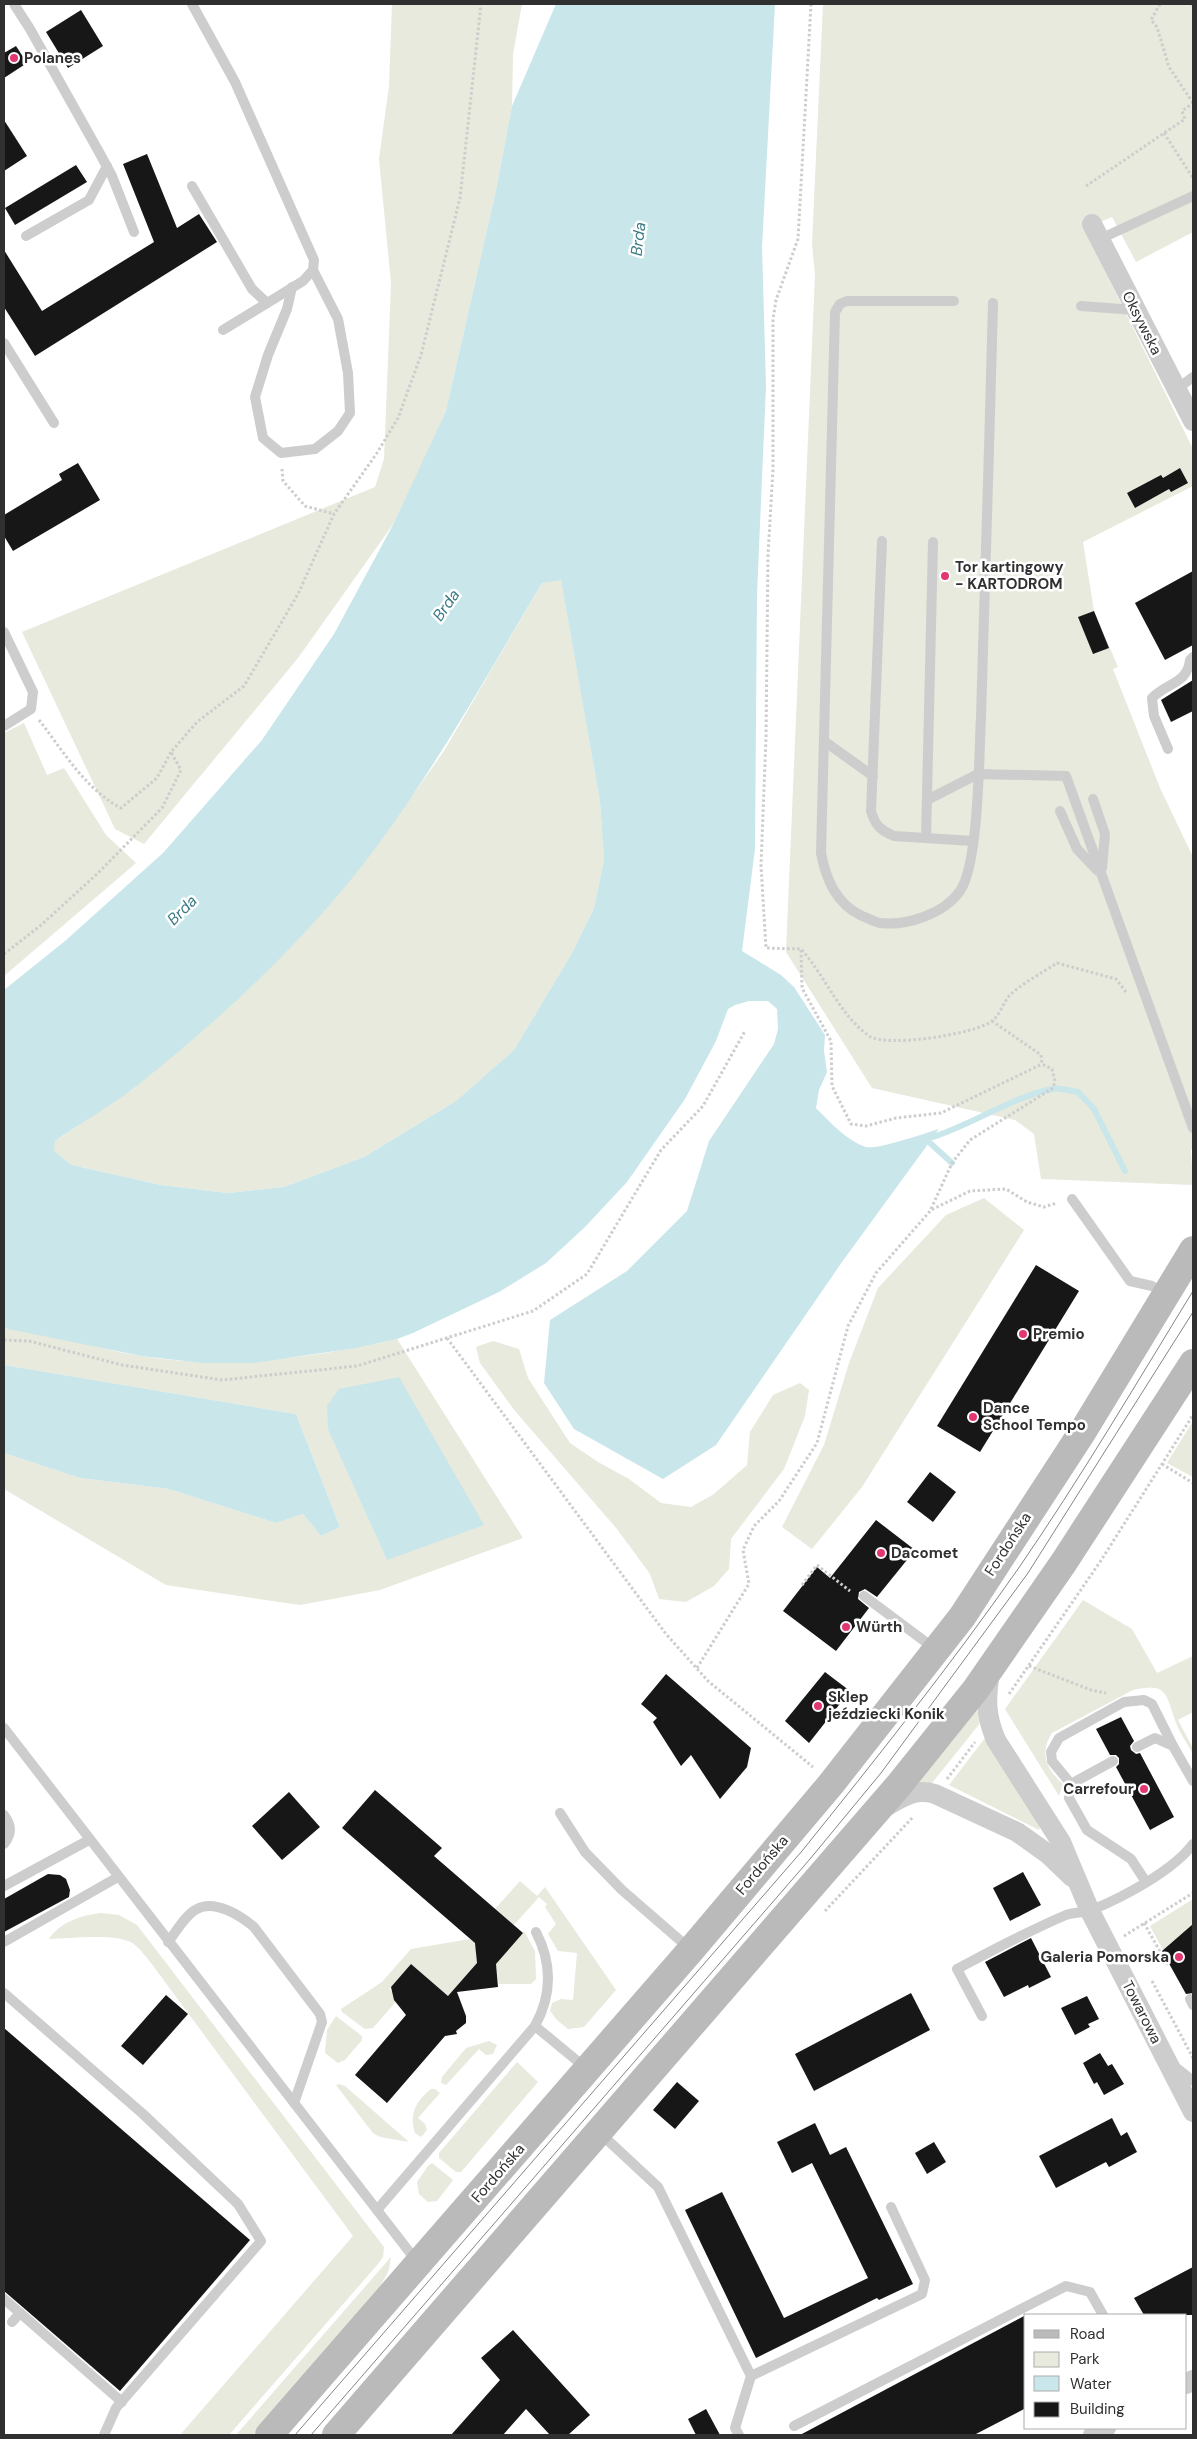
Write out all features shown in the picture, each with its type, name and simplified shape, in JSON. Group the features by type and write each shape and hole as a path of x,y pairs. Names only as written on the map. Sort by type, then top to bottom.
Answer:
{"main road":[{"name":"Fordońska","path":"269,2435 691,1950 830,1784 962,1617 1083,1431 1193,1250"},
{"path":"336,2435 876,1812 990,1669 1064,1562 1193,1363"}],"street":[{"name":"Oksywska","path":"1096,231 1193,421"},
{"name":"Towarowa","path":"990,1669 986,1703 988,1722 992,1731 1061,1842 1107,1945 1193,2112"},
{"name":"Towarowa","path":"876,1812 909,1794 923,1790 935,1794 1017,1832 1060,1865 1079,1884"}],"lane":[{"path":"14,4 107,166 134,232"},
{"path":"192,4 234,82 314,260 313,270 338,319 348,373 350,413 338,431 315,449 280,453 263,438 255,397 268,355 287,309 292,287"},
{"path":"26,236 89,200 107,166"},
{"path":"192,186 252,289 267,303"},
{"path":"1096,231 1193,196"},
{"path":"223,330 292,287 313,270"},
{"path":"954,301 847,301 840,304 835,312 821,853 825,874 833,891 842,903 857,914 878,923 903,923 924,917 944,907 960,892 969,874 978,774 993,303"},
{"path":"1081,306 1135,310"},
{"path":"4,343 54,423"},
{"path":"1177,389 1193,377"},
{"path":"882,541 871,810 874,823 882,831 894,836 973,841"},
{"path":"926,838 933,542"},
{"path":"4,632 33,692 31,709 4,726"},
{"path":"1168,749 1154,716 1152,698 1183,678 1189,670 1190,660 1193,657"},
{"path":"824,741 873,776"},
{"path":"927,800 978,774 1066,776 1193,1128"},
{"path":"1093,799 1105,834 1102,877"},
{"path":"1060,811 1077,849 1102,877"},
{"path":"1072,1199 1130,1281 1152,1286 1167,1294"},
{"path":"859,1595 936,1649"},
{"path":"1146,1882 1131,1858 1087,1830 1068,1798 1070,1784 1052,1761 1051,1752 1059,1738 1124,1702 1144,1700 1152,1704 1193,1781"},
{"path":"4,1728 418,2264"},
{"path":"1137,1747 1155,1738 1173,1746"},
{"path":"1070,1784 1113,1761"},
{"path":"560,1813 585,1852 622,1890 691,1950"},
{"path":"4,1815 10,1827 10,1833 4,1844"},
{"path":"4,1886 89,1840"},
{"path":"982,2016 956,1969 1026,1932 1069,1914 1090,1910 1146,1882 1180,1860 1193,1844"},
{"path":"4,1942 118,1877"},
{"path":"168,1942 196,1909 208,1905 234,1913 254,1928 320,2014 322,2022 294,2103"},
{"path":"377,2210 535,2026 546,1998 548,1978 546,1957 536,1932"},
{"path":"4,1993 143,2114 238,2204 261,2241 116,2408 104,2435"},
{"path":"535,2026 588,2070"},
{"path":"1166,2059 1193,2081"},
{"path":"599,2132 658,2187 751,2376 735,2428 739,2435"},
{"path":"751,2376 922,2294 925,2280 891,2207"},
{"path":"794,2426 1066,2286 1090,2292 1102,2314"},
{"path":"4,2299 122,2402"},
{"path":"12,2322 20,2313"}],"path":[{"path":"31,709 87,784 104,799 121,808 157,778 171,752 197,722 244,686 298,594 334,514 377,453 398,418 421,355 460,198 481,4"},
{"path":"811,4 798,239 776,300 773,319 773,469 768,555 766,738 761,864 766,948 801,949 814,963 841,1008 871,1038 897,1041 946,1037 992,1021 1010,995 1057,963 1116,979 1127,993"},
{"path":"1086,186 1185,120 1182,111 1193,103 1169,67 1157,26 1151,20 1160,4"},
{"path":"1164,133 1193,178"},
{"path":"280,453 283,481 305,506 334,514"},
{"path":"4,954 40,926 97,874 162,808 181,770 171,752"},
{"path":"801,949 802,988 831,1041 832,1086 851,1124 866,1126 896,1118 941,1114 1042,1064"},
{"path":"992,1021 1041,1055 1042,1064"},
{"path":"4,1340 30,1341 122,1365 222,1380 357,1366 533,1311 587,1274 661,1150 702,1106 745,1030"},
{"path":"697,1668 749,1584 743,1550 754,1526 779,1502 817,1443 848,1326 876,1273 931,1210 952,1163 970,1140 1053,1088 1055,1081 1052,1069 1042,1064"},
{"path":"931,1210 970,1191 1006,1189 1027,1202 1044,1207 1072,1199"},
{"path":"447,1338 666,1634 708,1681 830,1784"},
{"path":"1162,1464 1193,1483"},
{"path":"802,1584 817,1566 859,1595"},
{"path":"1029,1666 1091,1690 1144,1700"},
{"path":"1107,1945 1193,1892"},
{"path":"1144,1923 1167,1964 1169,1963"},
{"path":"1126,1934 1131,1942"},
{"path":"1149,1975 1193,2058"}],"green space":[{"path":"392,4 522,4 513,54 512,106 496,190 446,411 394,523 298,658 144,844 115,829 22,632 375,487 384,459 391,283 379,159 389,86"},
{"name":"Tor kartingowy - KARTODROM","path":"823,4 1193,4 1193,232 1136,262 1112,217 1084,229 1193,449 1193,486 1083,542 1094,611 1118,667 1113,669 1160,788 1193,857 1193,1149 1191,1150 1193,1185 1041,1179 1034,1134 1015,1120 872,1088 786,952 815,275 812,244"},
{"path":"561,579 600,802 604,860 594,908 572,953 514,1050 456,1101 364,1157 284,1187 228,1193 161,1185 72,1165 53,1151 55,1141 133,1089 376,847 444,751 542,583"},
{"path":"24,723 47,775 64,768 106,835 136,863 4,976 4,733"},
{"path":"984,1198 1024,1230 862,1487 812,1549 782,1527 824,1445 849,1363 878,1288 946,1215"},
{"path":"4,1328 38,1333 141,1356 205,1362 269,1360 333,1352 397,1339 523,1538 380,1590 300,1605 166,1585 4,1489 4,1453 80,1478 169,1489 276,1523 303,1514 321,1536 340,1527 296,1414 4,1365","holes":["327,1406 387,1560 329,1429"]},
{"path":"493,1341 519,1349 528,1378 570,1443 598,1462 629,1479 661,1503 691,1507 714,1494 747,1465 750,1432 773,1395 800,1383 809,1390 805,1416 784,1469 731,1539 729,1569 714,1586 686,1602 659,1599 650,1574 617,1529 515,1411 480,1363 476,1347"},
{"path":"1193,1421 1193,1477 1167,1463"},
{"path":"1083,1600 1132,1629 1157,1673 1193,1656 1193,1712 1178,1720 1193,1748 1193,1754 1179,1729 1163,1692 1152,1688 1133,1690 1052,1733 1048,1740 1045,1754 1052,1773 1063,1784 1059,1796 1005,1709"},
{"path":"977,1709 981,1722 932,1783 918,1782"},
{"path":"985,1738 1041,1824 1039,1830 949,1785"},
{"path":"520,1881 537,1896 545,1887 616,1990 584,2027 568,2029 550,2011 552,2003 561,1999 573,2000 577,1953 558,1951 548,1934 556,1924 545,1907 547,1904 539,1897 514,1925 495,1909"},
{"path":"1193,1899 1193,1924 1163,1950 1150,1926"},
{"path":"101,1913 119,1915 137,1925 384,2247 383,2257 378,2264 229,2435 180,2435 353,2236 151,1963 135,1945 128,1941 107,1937 49,1939 59,1928 72,1920"},
{"path":"524,1931 535,1951 536,1979 531,1984 499,1984 495,1960 497,1962"},
{"path":"470,1939 478,1945 476,1949 477,1964 448,1996 411,1964 389,1989 399,1998 373,2028 365,2029 342,2012 341,2009 382,1982 411,1949"},
{"path":"336,2016 362,2036 362,2040 345,2060 338,2063 325,2053 327,2030"},
{"path":"489,2041 497,2045 493,2054 486,2055 479,2049 446,2085 441,2083 442,2077 466,2048"},
{"path":"517,2062 538,2082 461,2172 456,2172 439,2158 439,2153"},
{"path":"336,2085 345,2086 409,2142 380,2137 373,2133"},
{"path":"431,2089 435,2089 440,2093 418,2118 425,2124 427,2130 421,2137 415,2133 413,2114 421,2098"},
{"path":"432,2163 453,2180 437,2201 428,2202 419,2194 417,2182"},
{"path":"391,2257 389,2270 380,2287 253,2435 236,2435"}],"water":[{"name":"Brda","path":"556,4 775,4 762,247 766,386 757,594 755,849 742,951 781,975 794,987 825,1035 824,1051 827,1072 819,1090 816,1108 839,1130 859,1144 872,1147 891,1144 939,1129 842,1262 716,1445 663,1479 574,1429 544,1383 550,1320 627,1271 687,1211 709,1141 774,1044 778,1029 777,1009 768,1001 749,1001 728,1009 716,1041 685,1099 627,1182 585,1227 546,1263 499,1292 413,1333 397,1339 356,1348 254,1363 202,1363 141,1356 4,1328 4,990 65,941 163,853 262,740 334,634 394,523 446,411 496,190 512,106","holes":["561,580 600,802 604,860 594,908 572,953 514,1050 456,1101 364,1157 284,1187 228,1193 161,1185 72,1165 54,1151 55,1141 134,1088 200,1033 263,975 323,913 351,880 400,814 463,716 542,583"]},
{"path":"4,1365 296,1414 340,1527 321,1536 303,1514 276,1523 169,1489 80,1478 4,1453"},
{"path":"399,1377 484,1525 387,1560 328,1429 327,1406 339,1389"}],"building":[{"path":"81,10 103,46 68,68 46,32"},
{"name":"Polanes","path":"16,46 27,63 4,78 4,53"},
{"path":"4,120 27,156 4,171"},
{"path":"147,154 177,228 199,214 217,242 35,356 4,307 4,250 42,311 154,242 123,164"},
{"path":"76,165 87,182 15,225 5,208"},
{"path":"78,463 100,500 13,551 4,536 4,515 62,480 59,474"},
{"path":"1180,468 1188,483 1171,492 1169,489 1135,508 1127,493 1161,475 1163,478"},
{"path":"1193,571 1193,645 1165,660 1135,603"},
{"path":"1094,611 1109,648 1093,654 1078,617"},
{"path":"1193,680 1193,711 1171,722 1161,700"},
{"name":"Premio","path":"1036,1265 1079,1291 980,1452 937,1426"},
{"path":"930,1472 956,1492 933,1522 907,1502"},
{"path":"876,1520 915,1550 877,1597 865,1589 859,1592 858,1599 869,1608 836,1651 783,1611 817,1567 830,1578"},
{"name":"Sklep jeździecki Konik","path":"825,1672 850,1691 809,1743 785,1721"},
{"path":"666,1674 751,1748 747,1767 720,1799 691,1755 681,1766 653,1722 657,1718 641,1704"},
{"name":"Carrefour","path":"1121,1717 1134,1741 1130,1746 1131,1750 1136,1754 1140,1753 1174,1817 1150,1830 1116,1767 1119,1764 1119,1758 1116,1755 1110,1755 1096,1729"},
{"path":"375,1790 442,1848 434,1856 523,1933 496,1964 498,1987 457,1992 466,2016 466,2023 456,2031 457,2034 445,2036 387,2103 355,2075 406,2015 394,2000 391,1987 411,1964 448,1996 477,1963 475,1943 342,1828"},
{"path":"289,1792 320,1827 282,1860 252,1826"},
{"path":"1023,1872 1041,1905 1010,1921 993,1888"},
{"path":"48,1874 60,1875 66,1879 70,1890 69,1897 4,1932 4,1899"},
{"name":"Galeria Pomorska","path":"1193,1924 1193,1993 1186,1994 1162,1951"},
{"path":"1031,1938 1051,1977 1029,1988 1028,1985 1004,1997 985,1962"},
{"path":"911,1993 930,2030 814,2091 795,2054"},
{"path":"166,1995 188,2014 143,2065 121,2046"},
{"path":"1087,1996 1099,2019 1088,2024 1090,2027 1075,2035 1061,2008"},
{"path":"4,2028 250,2240 120,2391 4,2291"},
{"path":"1100,2053 1108,2066 1112,2064 1124,2084 1104,2095 1097,2082 1094,2084 1083,2063"},
{"path":"677,2082 699,2101 675,2129 653,2110"},
{"path":"1112,2118 1121,2136 1127,2132 1137,2152 1109,2167 1106,2162 1056,2188 1039,2156"},
{"path":"815,2123 830,2155 846,2147 913,2284 879,2300 877,2298 756,2358 685,2210 722,2192 784,2318 868,2278 812,2163 792,2173 777,2142"},
{"path":"934,2142 946,2162 927,2174 915,2153"},
{"path":"1193,2267 1193,2315 1143,2314 1134,2298"},
{"path":"1024,2316 1024,2409 974,2435 800,2435"},
{"path":"513,2330 590,2415 568,2435 550,2435 526,2409 503,2435 451,2435 500,2380 481,2358"},
{"path":"706,2409 720,2435 696,2435 688,2419"}],"waterway":[{"path":"933,1137 948,1132 1021,1098 1052,1089 1065,1089 1078,1092 1094,1109 1125,1171"},
{"path":"929,1142 952,1163"}],"tram line":[{"path":"295,2435 802,1851 885,1747 966,1641 1041,1535 1193,1291"},
{"path":"311,2435 810,1859 881,1773 1028,1573 1193,1312"}],"place":[{"name":"Polanes","path":"14,58"},
{"name":"Tor kartingowy - KARTODROM","path":"945,576"},
{"name":"Premio","path":"1023,1334"},
{"name":"Dance School Tempo","path":"973,1417"},
{"name":"Dacomet","path":"881,1553"},
{"name":"Würth","path":"846,1627"},
{"name":"Sklep jeździecki Konik","path":"818,1706"},
{"name":"Carrefour","path":"1144,1789"},
{"name":"Galeria Pomorska","path":"1179,1957"}]}
